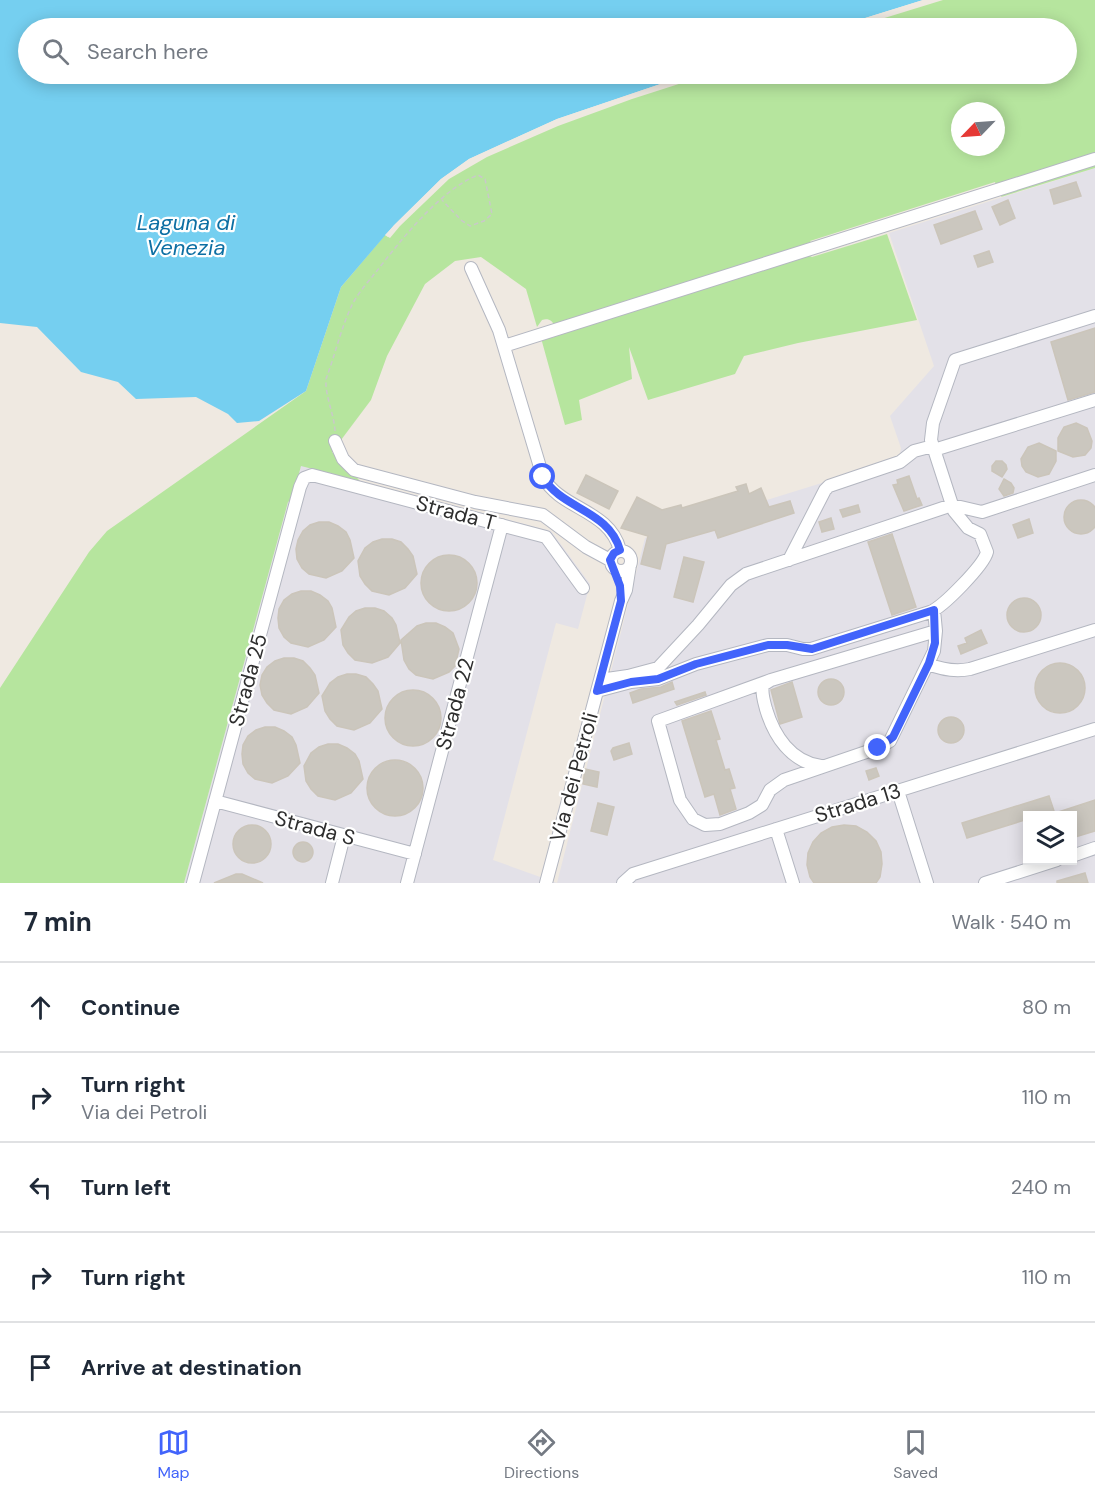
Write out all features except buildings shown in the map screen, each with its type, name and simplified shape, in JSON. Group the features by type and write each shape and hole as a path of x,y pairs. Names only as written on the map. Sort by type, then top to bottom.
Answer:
{"street":[{"path":"504,346 1095,159"},
{"path":"335,441 343,459 354,470 475,502 543,515 623,571 630,565 630,555 620,550 607,527 585,510 558,495 546,481 541,471 504,346 471,268"},
{"path":"599,686 658,679 696,664 768,645 812,649 940,607 984,561 987,552 980,534 968,528 952,505 931,431 955,360 1095,316"},
{"path":"789,560 829,486 900,462 914,452 1095,400"},
{"name":"Strada T","path":"304,478 312,475 546,537 583,588"},
{"path":"974,531 975,520 982,512 1095,475"},
{"name":"Strada 25","path":"193,883 304,478"},
{"path":"599,686 658,668 736,579 746,574 952,505 982,512"},
{"name":"Strada 22","path":"407,883 502,525"},
{"path":"612,564 614,553 620,550"},
{"name":"Via dei Petroli","path":"612,564 620,586 621,601"},
{"name":"Via dei Petroli","path":"546,883 621,601 626,590 630,565"},
{"path":"934,610 936,631 933,651 890,741 878,748 784,780 770,790 762,805 743,817 712,825 699,823 693,819 684,806 658,721 771,680 936,631"},
{"path":"928,664 941,670 970,669 1095,630"},
{"path":"771,680 763,685 762,693 776,734 784,746 797,756 806,762 820,766"},
{"name":"Strada 13","path":"623,882 633,874 1095,729"},
{"path":"898,791 927,883"},
{"name":"Strada S","path":"215,801 415,854"},
{"path":"776,829 793,883"},
{"path":"332,883 344,836"},
{"path":"1077,854 1095,848"},
{"path":"985,883 1044,865"}],"path":[{"path":"335,441 334,422 325,390 326,379 352,306 400,240 442,200 466,180 478,176 485,179 492,214 484,221 470,226 442,200"}],"shaded area":[{"path":"1095,168 1095,883 557,883 645,538 899,459 901,448 890,416 934,366 889,233"},
{"path":"301,465 551,531 590,584 578,629 556,623 493,860 557,883 184,883 288,502 292,499"}],"green space":[{"path":"943,0 1095,0 1095,156 996,185 995,182 810,241 814,245 555,326 550,320 544,319 537,327 526,289 481,257 455,261 425,284 387,356 371,400 332,452 360,481 301,466 292,499 288,502 184,883 0,883 0,688 89,552 107,531 306,391 341,287 385,235 390,238 449,179 487,157 558,126 679,84 1077,84 1077,18 884,18"},
{"path":"1095,162 1095,168 1001,197 1002,195"},
{"path":"887,234 917,320 744,356 735,374 648,400 629,347 632,379 579,400 582,420 565,425 541,338 552,338 567,329 806,254 812,257"}],"water":[{"name":"Laguna di Venezia","path":"0,0 923,0 865,18 18,18 18,84 660,84 557,119 469,159 441,179 394,225 341,287 306,391 259,421 237,423 228,414 196,397 136,399 118,382 81,372 37,327 0,323"}],"pier":[{"path":"926,0 924,3 875,18 865,18"},
{"path":"660,84 668,84 558,122 470,162 443,181 388,237 385,235 441,179 469,159 557,119"}],"route":[{"path":"543,477 558,495 585,510 607,527 620,550 611,556 610,563 618,579 621,601 597,691 631,682 658,679 696,664 741,654 768,645 812,649 934,610 935,643 929,663 893,737 878,748"}]}
